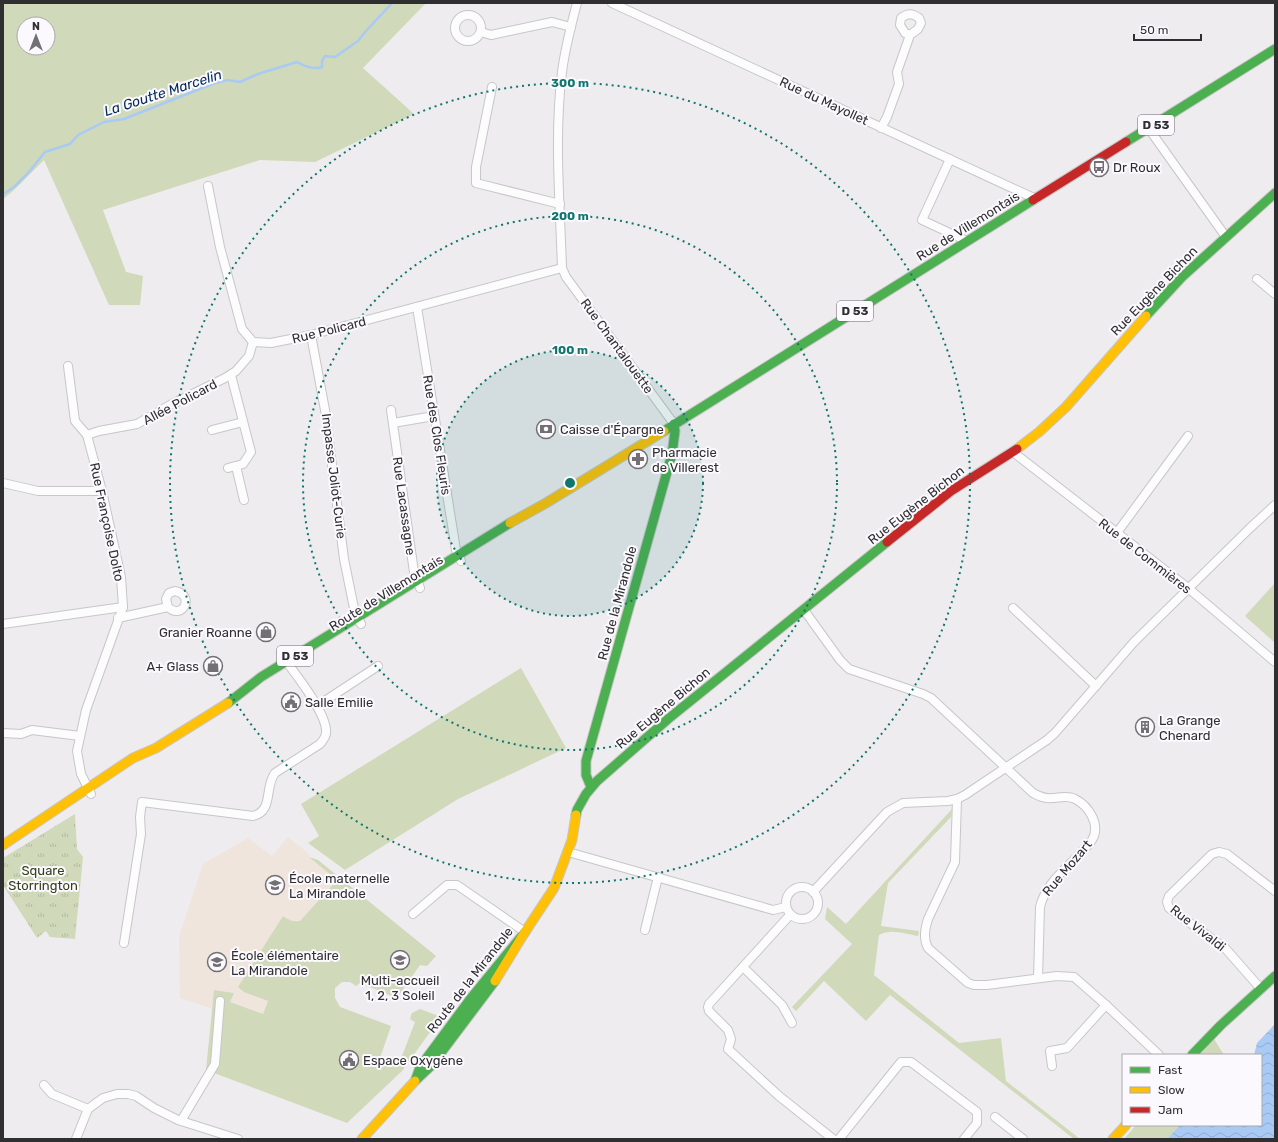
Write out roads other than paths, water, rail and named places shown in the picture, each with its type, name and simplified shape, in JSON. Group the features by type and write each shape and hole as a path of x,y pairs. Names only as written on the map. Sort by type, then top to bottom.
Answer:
{"street":[{"path":"562,268 558,128 564,58 577,3"},
{"name":"Rue du Mayollet","path":"612,3 1036,199"},
{"path":"481,32 491,36 552,22 571,27"},
{"path":"881,128 887,117 899,84 898,72 910,35"},
{"name":"Rue de Villemontais","path":"674,424 1275,50"},
{"path":"492,87 476,167 476,183 560,204"},
{"path":"1149,129 1226,237"},
{"path":"950,159 922,220 967,241"},
{"path":"208,186 220,247 242,329 252,342"},
{"name":"Rue Eugène Bichon","path":"568,852 577,810 591,788 608,771 668,718 951,491 1013,452 1039,432 1066,407 1182,277 1275,193"},
{"name":"Rue Policard","path":"252,342 271,343 311,335 562,268"},
{"name":"Rue Chantalouette","path":"562,268 566,276 674,424"},
{"path":"1257,279 1275,294"},
{"name":"Rue des Clos Fleuris","path":"417,307 434,416 460,558"},
{"name":"Impasse Joliot-Curie","path":"311,335 325,410 344,559 359,621"},
{"name":"Allée Policard","path":"87,436 100,431 137,424 172,404 232,375 249,356 252,342"},
{"name":"Rue Françoise Dolto","path":"68,366 75,420 87,436 102,491 121,577 123,607 86,710 77,751 81,774 89,791"},
{"path":"232,375 251,452 243,464 232,467 244,500"},
{"name":"Rue Lacassagne","path":"391,410 414,572 419,584"},
{"path":"393,423 434,416"},
{"path":"212,430 243,422"},
{"name":"Route de Villemontais","path":"3,845 39,821 59,814 133,758 156,748 235,698 260,688 289,664 460,558 522,515 546,503 651,440 674,424"},
{"name":"Rue de la Mirandole","path":"591,788 585,775 586,761 672,454 675,431 674,424"},
{"path":"1116,534 1188,436"},
{"name":"Rue de Commières","path":"1013,452 1116,534 1188,588 1275,662"},
{"path":"3,483 38,491 102,491"},
{"path":"813,892 887,812 903,804 957,799 1047,740 1063,724 1134,642 1250,528 1275,506"},
{"path":"3,624 123,607"},
{"path":"118,618 168,607"},
{"path":"1013,608 1096,686"},
{"name":"Rue Mozart","path":"804,610 840,660 849,669 931,698 1033,793 1043,798 1050,799 1064,796 1075,799 1089,811 1094,820 1095,834 1089,844 1048,888 1042,898 1040,907 1038,978"},
{"path":"124,944 141,834 140,817 142,802 253,816 261,813 265,809 271,779 274,773 320,744 324,739 326,725 317,706 289,664"},
{"path":"317,706 378,666"},
{"path":"3,733 21,734 32,730 80,736"},
{"path":"957,799 955,862 928,919 924,936 928,948 968,983 974,985 987,985 1057,976 1074,977 1158,1054"},
{"path":"568,852 773,910 788,911"},
{"name":"Route de la Mirandole","path":"362,1139 415,1081 420,1067 459,1021 471,998 525,932 554,888 568,852"},
{"name":"Rue Vivaldi","path":"1261,989 1225,948 1169,908 1167,902 1169,896 1204,861 1212,854 1218,852 1227,854 1275,891"},
{"path":"644,930 658,877"},
{"path":"413,914 447,885 457,885 525,932"},
{"path":"804,887 813,892 818,902 814,912 806,919 795,918 788,911 787,897 794,889 804,887"},
{"path":"788,911 743,967 709,1004 708,1007 709,1011 728,1030 731,1039 728,1049 779,1096 833,1139"},
{"path":"743,967 782,1005 792,1023"},
{"path":"1193,1054 1221,1025 1275,976"},
{"path":"181,1121 215,1064 220,1001"},
{"path":"1052,1066 1050,1051 1067,1048 1106,1005"},
{"path":"839,1139 901,1062 910,1062 977,1112 977,1123 964,1139"},
{"path":"44,1085 52,1094 88,1109"},
{"path":"76,1139 88,1109 103,1098 117,1094 128,1094 136,1096 154,1108 181,1121 238,1139"},
{"path":"995,1117 1017,1137"},
{"path":"1113,1139 1125,1126"}],"water":[{"path":"1275,1024 1275,1139 1167,1139 1179,1126 1262,1126 1262,1054 1254,1054 1257,1043"}],"waterway":[{"name":"La Goutte Marcelin","path":"3,194 14,187 45,152 70,144 78,135 104,122 124,119 215,83 228,80 240,82 258,74 297,62 312,68 322,67 322,61 325,56 335,57 358,41 392,3"}],"place":[{"name":"Dr Roux","path":"1099,167"},
{"name":"Caisse d'Épargne","path":"546,429"},
{"name":"Pharmacie de Villerest","path":"638,459"},
{"name":"Granier Roanne","path":"266,632"},
{"name":"A+ Glass","path":"213,666"},
{"name":"Salle Emilie","path":"291,702"},
{"name":"La Grange Chenard","path":"1145,727"},
{"name":"École maternelle La Mirandole","path":"275,885"},
{"name":"Multi-accueil 1, 2, 3 Soleil","path":"400,960"},
{"name":"École élémentaire La Mirandole","path":"217,962"},
{"name":"Espace Oxygène","path":"349,1060"}],"park label":[{"name":"Square Storrington","path":"43,878"}]}
